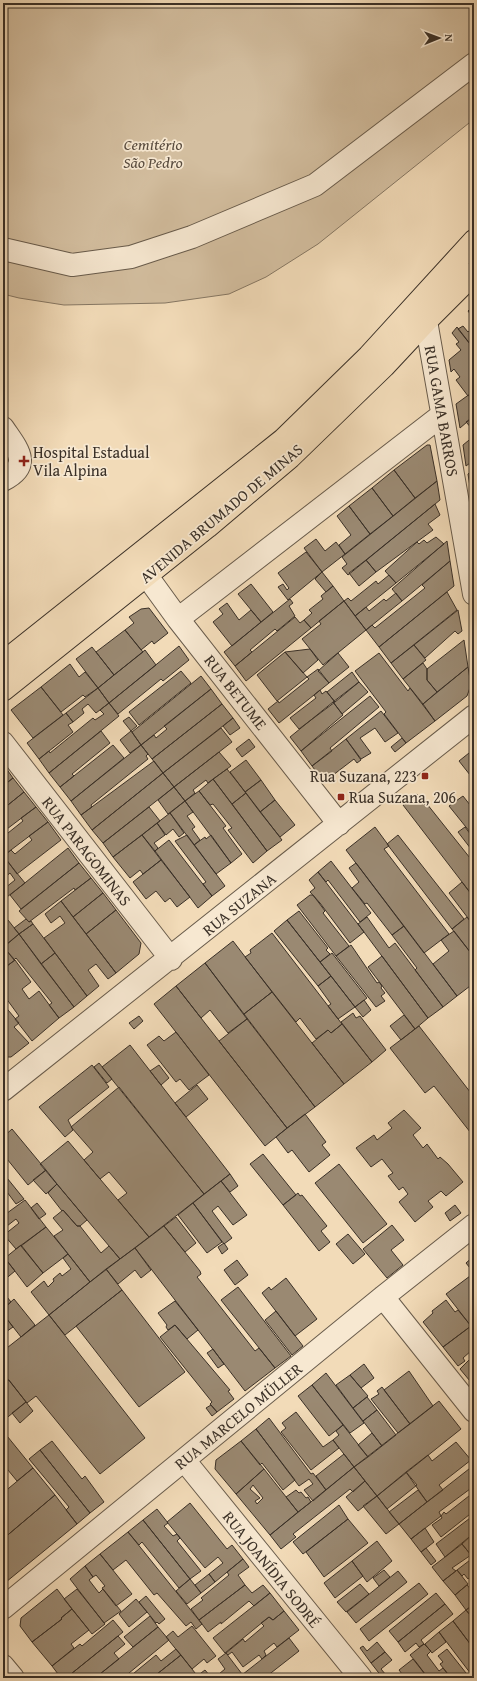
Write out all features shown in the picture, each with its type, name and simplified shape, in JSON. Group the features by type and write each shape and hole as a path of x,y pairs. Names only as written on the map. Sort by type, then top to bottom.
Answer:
{"main road":[{"path":"423,311 474,241"},
{"path":"423,311 474,273"},
{"name":"AVENIDA BRUMADO DE MINAS","path":"3,690 283,440 351,375 423,311"},
{"name":"AVENIDA BRUMADO DE MINAS","path":"3,663 141,567"}],"street":[{"path":"3,249 72,265 131,258 192,237 315,185 474,64"},
{"name":"RUA GAMA BARROS","path":"423,311 474,594"},
{"path":"178,619 442,414"},
{"path":"3,428 18,450 20,463 16,474 3,480"},
{"name":"RUA BETUME","path":"141,567 178,619 339,824"},
{"name":"RUA SUZANA","path":"3,1090 171,959 474,716"},
{"name":"RUA PARAGOMINAS","path":"3,743 171,959"},
{"name":"RUA MARCELO MÜLLER","path":"3,1608 383,1297 474,1225"},
{"path":"383,1297 474,1411"},
{"name":"RUA JOANÍDIA SODRÉ","path":"184,1460 361,1678"},
{"path":"3,1666 13,1678"}],"green space":[{"name":"Cemitério São Pedro","path":"3,3 474,3 474,119 318,244 266,277 229,294 165,303 64,305 19,298 3,294"}],"building":[{"path":"474,305 474,319 468,311"},
{"path":"463,326 468,332 474,326 474,349 458,329"},
{"path":"457,327 474,349 474,391 468,396 456,380 460,377 454,369 451,372 449,360 461,350 456,344 459,342 452,333"},
{"path":"474,391 474,416 460,428 456,404"},
{"path":"474,416 474,431 466,422"},
{"path":"474,436 474,460 466,466 463,445"},
{"path":"427,445 430,445 437,481 415,498 394,470"},
{"path":"474,468 474,490 471,493 468,474"},
{"path":"394,470 415,498 393,516 372,488"},
{"path":"437,481 440,500 348,575 342,568 347,564 342,557"},
{"path":"372,488 393,516 370,534 349,506"},
{"path":"435,504 440,515 428,524 433,530 376,572 366,560"},
{"path":"349,506 370,534 345,554 339,545 351,535 337,516"},
{"path":"436,537 444,544 396,583 385,571 417,542 419,544 424,540 427,543"},
{"path":"316,539 325,551 336,542 345,554 322,572 304,548"},
{"path":"447,541 450,561 402,601 392,589"},
{"path":"306,552 322,572 288,600 278,587 283,584 287,590 289,588 278,573"},
{"path":"366,560 376,572 359,586 349,573"},
{"path":"450,561 454,586 379,647 366,630 372,625 375,628 425,588 422,585"},
{"path":"322,572 333,586 326,592 315,579"},
{"path":"389,575 396,583 355,616 344,601 348,598 351,601 376,581 378,584"},
{"path":"251,584 273,612 261,622 238,594"},
{"path":"333,586 344,601 311,628 304,620 312,613 309,610 323,599 321,596"},
{"path":"447,592 457,610 391,663 379,647"},
{"path":"396,593 402,601 366,630 355,616 366,607 369,611 384,599 386,601"},
{"path":"290,599 293,603 289,606 295,616 277,631 275,629 250,650 252,652 235,666 224,652"},
{"path":"344,601 366,630 323,665 302,639 321,624 319,621"},
{"path":"227,603 239,620 251,610 261,622 232,646 213,622 223,614 219,609"},
{"path":"149,608 168,633 154,644 152,641 141,650 125,630 134,623 129,617 141,609"},
{"path":"458,610 462,631 458,634 455,631 425,658 414,645"},
{"path":"295,617 300,623 304,620 311,628 246,681 235,666"},
{"path":"125,630 143,652 114,675 96,652"},
{"path":"464,640 468,667 437,692 427,680 427,669"},
{"path":"414,645 426,660 403,679 391,663"},
{"path":"179,646 189,660 163,681 161,679 118,714 109,703"},
{"path":"92,647 114,675 98,688 76,659"},
{"path":"310,649 318,660 303,673 285,652"},
{"path":"145,650 156,665 109,703 98,688"},
{"path":"285,652 307,677 277,701 257,675"},
{"path":"338,653 349,667 329,683 318,671"},
{"path":"379,653 408,691 410,688 435,721 406,743 384,714 386,712 355,671"},
{"path":"423,663 427,669 427,680 437,692 423,704 403,679"},
{"path":"70,664 79,677 85,672 98,688 85,697 83,695 61,712 41,687"},
{"path":"468,667 471,685 467,696 435,721 423,704"},
{"path":"318,669 329,683 279,723 268,709 278,701 279,703 309,679 307,677"},
{"path":"181,671 191,683 139,725 129,712"},
{"path":"352,672 359,682 335,702 327,692"},
{"path":"201,676 211,689 141,745 132,732"},
{"path":"359,682 368,692 342,714 333,702"},
{"path":"41,687 63,715 33,738 11,710"},
{"path":"98,688 109,703 96,713 88,704 82,709 84,713 73,722 66,713"},
{"path":"211,689 222,704 152,759 141,745 154,735 156,738 167,729 164,726"},
{"path":"320,690 322,694 326,691 335,702 299,729 290,718 316,698 314,695"},
{"path":"370,696 379,707 330,748 332,751 312,766 301,751"},
{"path":"333,702 343,715 301,751 290,737"},
{"path":"109,703 119,716 49,773 39,759 49,751 50,753 93,718 95,720 104,714 100,710"},
{"path":"222,704 233,718 163,773 152,759"},
{"path":"381,711 398,733 385,742 375,728 360,738 371,753 361,759 346,739"},
{"path":"66,713 73,722 68,725 73,732 39,759 27,743"},
{"path":"129,717 137,726 131,731 123,721"},
{"path":"233,718 240,728 230,735 223,726"},
{"path":"221,728 232,742 174,787 163,773"},
{"path":"101,731 110,743 72,774 74,776 60,787 49,773"},
{"path":"131,731 141,745 130,753 120,740"},
{"path":"402,738 406,743 395,752 391,747"},
{"path":"249,739 255,747 242,757 236,749"},
{"path":"346,739 361,760 357,763 354,759 324,782 312,766"},
{"path":"113,745 124,758 71,801 60,787"},
{"path":"141,745 148,754 146,756 148,759 91,805 92,807 81,815 71,801"},
{"path":"474,749 474,780 459,761"},
{"path":"219,752 231,766 208,783 206,780 193,790 195,793 185,801 174,787"},
{"path":"246,760 261,780 245,792 230,772"},
{"path":"154,761 163,773 92,830 81,815"},
{"path":"3,764 13,778 3,786"},
{"path":"227,769 246,793 232,804 213,779"},
{"path":"163,773 174,787 103,843 92,830"},
{"path":"13,778 24,792 3,809 3,786"},
{"path":"213,779 267,851 253,863 228,830 232,828 213,804 210,805 199,791"},
{"path":"261,780 275,800 260,812 245,792"},
{"path":"174,787 185,801 168,814 158,800"},
{"path":"199,791 226,826 223,828 242,854 231,863 185,801"},
{"path":"24,792 36,807 3,832 3,809"},
{"path":"246,793 282,840 267,851 232,804"},
{"path":"417,794 425,805 427,804 474,863 474,887 469,891 403,805"},
{"path":"463,796 474,810 474,837 449,806"},
{"path":"275,800 295,825 280,837 260,812"},
{"path":"185,801 193,812 187,816 195,827 192,829 200,840 194,845 170,813"},
{"path":"36,807 48,822 3,856 3,837 23,821 21,818"},
{"path":"149,807 160,821 113,857 103,843"},
{"path":"170,813 184,833 179,837 173,829 166,835 157,823"},
{"path":"48,822 61,840 17,874 4,856 11,850 15,854 32,840 29,836"},
{"path":"157,823 165,835 154,843 158,848 155,851 142,835"},
{"path":"375,827 389,846 384,849 449,934 424,953 346,850"},
{"path":"465,827 474,839 474,846 471,849 458,832"},
{"path":"142,835 161,860 143,874 140,870 130,878 113,857"},
{"path":"187,835 225,886 212,896 203,884 206,882 175,841"},
{"path":"211,835 231,863 216,874 194,845 205,837 206,839"},
{"path":"398,835 464,919 452,929 387,844"},
{"path":"169,840 212,896 198,908 155,851"},
{"path":"68,848 79,863 21,909 10,895"},
{"path":"3,856 25,883 3,900 3,886 5,888 15,880 10,873 3,879"},
{"path":"161,860 190,897 177,907 170,898 165,902 156,891 146,899 133,882"},
{"path":"331,861 371,913 360,922 328,880 326,882 318,872"},
{"path":"79,863 91,878 75,890 74,888 29,922 19,911"},
{"path":"356,863 404,926 392,935 367,903 365,904 352,888 359,882 349,868"},
{"path":"318,872 364,932 350,943 310,892 315,888 309,880"},
{"path":"91,878 103,893 73,917 61,901"},
{"path":"462,882 474,898 474,926 449,893"},
{"path":"103,893 116,910 86,934 73,917"},
{"path":"310,895 313,895 325,911 323,913 349,946 336,956 297,905"},
{"path":"61,901 116,973 108,979 96,964 88,970 99,986 87,996 44,938 65,923 60,916 51,923 45,914"},
{"path":"116,910 141,943 139,954 116,973 86,934"},
{"path":"299,911 328,948 326,950 330,954 320,962 287,920"},
{"path":"367,917 389,948 395,943 443,1007 428,1018 358,924"},
{"path":"467,917 474,926 474,957 452,929"},
{"path":"26,919 29,922 31,921 33,924 19,934 14,928"},
{"path":"8,920 19,934 3,947 3,924"},
{"path":"287,920 331,976 318,986 274,931"},
{"path":"33,924 55,953 41,964 19,934"},
{"path":"404,926 457,996 443,1007 415,970 417,968 392,935"},
{"path":"454,931 474,957 474,983 457,996 433,964 449,951 441,940"},
{"path":"272,933 342,1024 331,1033 328,1030 316,1039 300,1018 296,1022 245,957 251,953 250,950"},
{"path":"19,934 74,1007 59,1018 49,1005 52,1003 16,958 14,960 4,947"},
{"path":"233,941 272,992 244,1014 205,963"},
{"path":"351,945 377,983 379,982 382,986 381,988 385,993 381,996 385,1001 376,1007 336,956"},
{"path":"3,947 15,960 3,969"},
{"path":"55,953 87,996 74,1007 41,964"},
{"path":"332,953 367,998 355,1007 320,962"},
{"path":"382,956 428,1018 415,1029 368,967"},
{"path":"15,960 31,982 22,989 29,999 39,991 59,1018 32,1041 15,1019 19,1016 3,994 3,969"},
{"path":"205,963 247,1019 228,1033 210,1010 201,1018 176,986"},
{"path":"331,976 355,1007 338,1019 328,1006 331,1004 318,986"},
{"path":"176,986 287,1128 265,1146 154,1004"},
{"path":"272,992 344,1084 315,1107 244,1014"},
{"path":"364,1000 371,1010 363,1017 355,1007"},
{"path":"3,1004 19,1023 14,1027 29,1043 11,1057 3,1057"},
{"path":"353,1013 356,1018 360,1016 386,1050 372,1062 341,1022"},
{"path":"404,1015 415,1029 401,1040 390,1026"},
{"path":"139,1016 143,1021 134,1029 129,1023"},
{"path":"247,1019 315,1107 287,1128 219,1041"},
{"path":"342,1024 372,1062 344,1084 312,1043 328,1030 331,1033"},
{"path":"419,1026 474,1097 474,1137 434,1086 425,1093 390,1048"},
{"path":"176,1032 209,1075 189,1090 180,1079 176,1082 147,1045 159,1036 164,1041"},
{"path":"130,1045 230,1174 204,1194 102,1067"},
{"path":"99,1063 112,1079 107,1083 94,1067"},
{"path":"92,1065 109,1087 68,1120 73,1130 65,1137 39,1107"},
{"path":"159,1065 169,1078 161,1085 150,1071"},
{"path":"197,1085 208,1099 186,1117 175,1103"},
{"path":"119,1087 204,1194 149,1237 118,1200 127,1193 109,1172 100,1179 84,1160 93,1152 71,1127"},
{"path":"404,1110 421,1128 413,1135 423,1148 427,1144 438,1159 440,1157 448,1164 463,1182 446,1196 441,1191 428,1201 433,1207 415,1222 399,1202 408,1194 403,1187 399,1190 388,1176 393,1173 382,1159 371,1167 356,1148 374,1135 377,1140 392,1128 388,1123"},
{"path":"305,1114 326,1142 322,1145 330,1155 309,1172 292,1150 288,1153 276,1137"},
{"path":"12,1129 46,1170 28,1185 3,1154 3,1137"},
{"path":"68,1141 149,1237 120,1259 40,1164"},
{"path":"263,1154 296,1195 283,1205 250,1164"},
{"path":"339,1164 387,1224 363,1243 315,1183"},
{"path":"46,1170 57,1184 46,1194 33,1180"},
{"path":"3,1173 24,1199 16,1204 7,1192 3,1195"},
{"path":"230,1174 238,1186 230,1192 221,1181"},
{"path":"221,1181 247,1215 233,1225 218,1206 212,1211 232,1238 224,1244 193,1203"},
{"path":"57,1184 87,1220 80,1226 77,1226 63,1210 62,1211 48,1193"},
{"path":"298,1193 300,1196 302,1195 327,1226 321,1231 330,1242 319,1251 283,1205"},
{"path":"25,1200 46,1227 16,1249 4,1235 19,1223 16,1219 7,1226 3,1220 3,1216"},
{"path":"37,1203 46,1214 39,1219 31,1208"},
{"path":"193,1203 222,1242 207,1253 178,1215"},
{"path":"455,1205 461,1213 450,1221 445,1213"},
{"path":"63,1210 77,1226 80,1226 101,1253 109,1246 120,1259 90,1282 54,1236 63,1230 53,1218"},
{"path":"176,1217 196,1243 185,1252 164,1226"},
{"path":"392,1225 404,1240 391,1250 403,1265 387,1278 363,1249"},
{"path":"164,1226 200,1271 201,1274 197,1277 255,1351 259,1348 275,1368 245,1391 135,1248"},
{"path":"46,1227 68,1254 43,1273 21,1246"},
{"path":"348,1234 365,1254 353,1264 336,1244"},
{"path":"224,1243 228,1249 222,1254 218,1247"},
{"path":"21,1245 43,1273 27,1287 5,1258"},
{"path":"135,1248 151,1270 141,1278 135,1270 118,1284 106,1269"},
{"path":"68,1254 90,1282 49,1315 31,1292 44,1281 48,1287 54,1281 53,1279 60,1273 62,1276 71,1269 63,1258"},
{"path":"3,1256 15,1271 3,1281"},
{"path":"474,1256 474,1273 466,1263"},
{"path":"237,1260 248,1275 235,1285 224,1270"},
{"path":"106,1269 122,1290 65,1335 49,1315"},
{"path":"474,1273 474,1324 471,1326 446,1294"},
{"path":"286,1278 317,1319 295,1336 262,1293 269,1287 271,1290"},
{"path":"238,1287 291,1356 275,1368 221,1300"},
{"path":"122,1290 185,1372 139,1407 76,1326"},
{"path":"3,1292 11,1302 3,1309"},
{"path":"14,1299 35,1325 21,1337 3,1314 3,1309"},
{"path":"446,1300 455,1312 458,1310 471,1326 443,1347 423,1322 433,1313 432,1311"},
{"path":"175,1301 198,1330 187,1339 175,1325 168,1330 166,1327 167,1325 158,1313"},
{"path":"276,1311 303,1346 292,1355 265,1320"},
{"path":"3,1314 13,1327 3,1334"},
{"path":"49,1315 145,1438 100,1474 36,1396 27,1403 3,1373 3,1351"},
{"path":"175,1325 230,1390 228,1391 234,1399 217,1412 210,1404 212,1402 160,1337"},
{"path":"471,1326 474,1330 474,1353 472,1350 463,1358 465,1361 458,1366 443,1347"},
{"path":"213,1349 224,1364 218,1368 207,1353"},
{"path":"474,1355 474,1377 470,1381 460,1369"},
{"path":"364,1364 374,1378 361,1388 350,1375"},
{"path":"409,1371 433,1406 410,1424 384,1390"},
{"path":"326,1373 364,1423 350,1433 312,1385"},
{"path":"350,1375 368,1396 353,1408 336,1385"},
{"path":"9,1380 26,1402 3,1421 3,1385"},
{"path":"312,1385 343,1425 329,1436 298,1396"},
{"path":"382,1387 410,1424 398,1433 371,1399 379,1394 377,1391"},
{"path":"367,1397 377,1410 363,1421 353,1408"},
{"path":"439,1401 461,1429 377,1496 354,1467"},
{"path":"26,1402 33,1411 20,1423 12,1413"},
{"path":"211,1405 217,1412 212,1416 206,1408"},
{"path":"377,1410 396,1435 382,1446 363,1421"},
{"path":"296,1412 323,1447 333,1440 339,1448 311,1470 281,1432 286,1428 282,1423"},
{"path":"269,1418 311,1474 313,1473 326,1490 313,1501 304,1490 313,1484 309,1479 299,1486 256,1429"},
{"path":"343,1425 368,1457 354,1467 333,1440 339,1435 336,1431"},
{"path":"256,1429 295,1480 283,1490 262,1463 260,1465 241,1441"},
{"path":"3,1431 33,1468 17,1481 3,1464"},
{"path":"372,1433 382,1446 368,1457 358,1445"},
{"path":"52,1441 82,1479 85,1476 104,1502 90,1513 40,1450"},
{"path":"241,1441 264,1469 236,1494 215,1469 216,1460"},
{"path":"456,1442 471,1460 439,1485 443,1490 427,1502 406,1472 428,1455 432,1461"},
{"path":"40,1450 90,1513 77,1524 66,1510 69,1507 29,1459"},
{"path":"344,1454 354,1467 326,1490 316,1476"},
{"path":"474,1465 474,1486 439,1512 441,1516 411,1539 399,1524"},
{"path":"354,1467 365,1481 353,1492 350,1489 293,1534 296,1537 281,1549 270,1535"},
{"path":"33,1468 55,1495 3,1539 3,1493"},
{"path":"264,1469 298,1512 270,1535 236,1494","holes":["253,1485 263,1498 257,1504 255,1501 260,1498 250,1489"]},
{"path":"406,1472 417,1485 387,1509 377,1496"},
{"path":"365,1481 377,1496 358,1511 346,1497"},
{"path":"296,1490 299,1493 301,1492 306,1498 308,1497 311,1502 298,1512 286,1497"},
{"path":"418,1490 427,1502 399,1524 389,1512"},
{"path":"474,1492 474,1511 441,1537 432,1525 442,1518 441,1516 444,1512 446,1514"},
{"path":"55,1495 77,1524 6,1582 3,1578 3,1539"},
{"path":"377,1496 399,1524 386,1534 363,1506"},
{"path":"190,1503 227,1549 232,1545 243,1559 215,1582 209,1574 223,1563 218,1557 205,1568 167,1522"},
{"path":"339,1505 348,1519 303,1554 293,1542"},
{"path":"157,1509 168,1523 164,1526 173,1536 177,1534 180,1538 177,1541 201,1571 190,1579 143,1520"},
{"path":"474,1515 474,1533 445,1557 436,1544"},
{"path":"348,1519 368,1543 324,1577 306,1552"},
{"path":"143,1520 190,1579 179,1588 142,1542 139,1545 128,1532"},
{"path":"425,1528 434,1542 421,1552 411,1539"},
{"path":"128,1532 202,1624 196,1629 191,1622 186,1626 157,1593 154,1595 126,1560 113,1570 100,1554"},
{"path":"474,1533 474,1552 471,1555 462,1544"},
{"path":"377,1541 392,1561 367,1582 352,1561"},
{"path":"462,1544 471,1555 452,1568 456,1571 443,1581 432,1567"},
{"path":"426,1548 436,1561 431,1565 421,1552"},
{"path":"100,1554 132,1594 116,1606 102,1588 105,1586 96,1575 93,1577 85,1566"},
{"path":"474,1557 474,1574 468,1579 464,1574 462,1576 457,1570"},
{"path":"243,1559 249,1567 238,1575 245,1585 199,1620 191,1609 203,1600 201,1598 229,1575 227,1572"},
{"path":"352,1561 363,1576 335,1598 324,1583"},
{"path":"85,1566 93,1577 89,1580 99,1593 103,1589 121,1611 104,1623 70,1579"},
{"path":"384,1570 390,1577 379,1586 373,1578"},
{"path":"457,1570 468,1584 455,1595 443,1581"},
{"path":"398,1571 407,1582 356,1623 347,1612"},
{"path":"209,1574 215,1582 201,1593 195,1585"},
{"path":"190,1579 201,1593 187,1604 176,1591"},
{"path":"419,1583 428,1594 369,1641 360,1629"},
{"path":"360,1584 369,1594 346,1612 337,1602"},
{"path":"245,1585 252,1593 263,1585 270,1593 254,1606 249,1601 221,1624 221,1622 208,1632 199,1620"},
{"path":"467,1585 474,1593 474,1604 466,1610 455,1595"},
{"path":"57,1589 72,1609 61,1618 62,1619 32,1642 20,1626 21,1618"},
{"path":"77,1589 105,1624 92,1634 64,1599"},
{"path":"270,1593 284,1611 273,1620 269,1617 225,1653 213,1638"},
{"path":"436,1593 445,1604 398,1642 389,1631"},
{"path":"146,1596 165,1619 159,1624 157,1622 156,1623 139,1602"},
{"path":"136,1599 147,1612 129,1627 119,1614"},
{"path":"445,1604 453,1614 421,1640 424,1644 419,1647 416,1643 405,1652 398,1642"},
{"path":"474,1604 474,1620 466,1610"},
{"path":"72,1609 89,1630 71,1644 74,1648 52,1666 32,1642 62,1619 61,1618"},
{"path":"466,1610 474,1620 474,1643 471,1645 453,1621"},
{"path":"284,1611 299,1630 277,1647 274,1643 264,1651 266,1655 262,1659 259,1655 243,1667 232,1652 228,1655 226,1653 243,1639 245,1642 264,1626 261,1623 269,1617 273,1620"},
{"path":"150,1616 158,1627 133,1647 124,1637"},
{"path":"113,1620 123,1632 66,1678 61,1678 52,1666 80,1644 82,1646"},
{"path":"453,1621 474,1649 474,1678 439,1632"},
{"path":"192,1626 216,1656 207,1663 204,1659 192,1669 166,1637 173,1631 178,1637"},
{"path":"158,1627 169,1640 123,1678 95,1678"},
{"path":"439,1632 446,1642 432,1653 425,1644"},
{"path":"118,1636 125,1644 114,1653 119,1659 95,1678 66,1678"},
{"path":"289,1638 299,1651 267,1676 266,1675 262,1678 238,1678"},
{"path":"377,1642 385,1652 371,1663 360,1648 363,1646 367,1651"},
{"path":"424,1644 431,1651 427,1655 439,1671 443,1668 451,1678 428,1678 410,1655"},
{"path":"176,1649 181,1655 152,1678 128,1678 156,1655 161,1661"},
{"path":"447,1649 470,1678 451,1678 440,1664 443,1662 438,1656"},
{"path":"385,1652 392,1660 381,1669 386,1675 382,1677 371,1663"},
{"path":"226,1653 242,1674 238,1678 214,1678 225,1669 218,1659"},
{"path":"181,1655 199,1678 152,1678"},
{"path":"413,1659 428,1678 405,1678 399,1670"},
{"path":"205,1670 210,1676 207,1678 199,1678 197,1676"}],"place":[{"name":"Hospital Estadual Vila Alpina","path":"24,461"},
{"name":"Rua Suzana, 223","path":"425,776"},
{"name":"Rua Suzana, 206","path":"341,797"}]}
